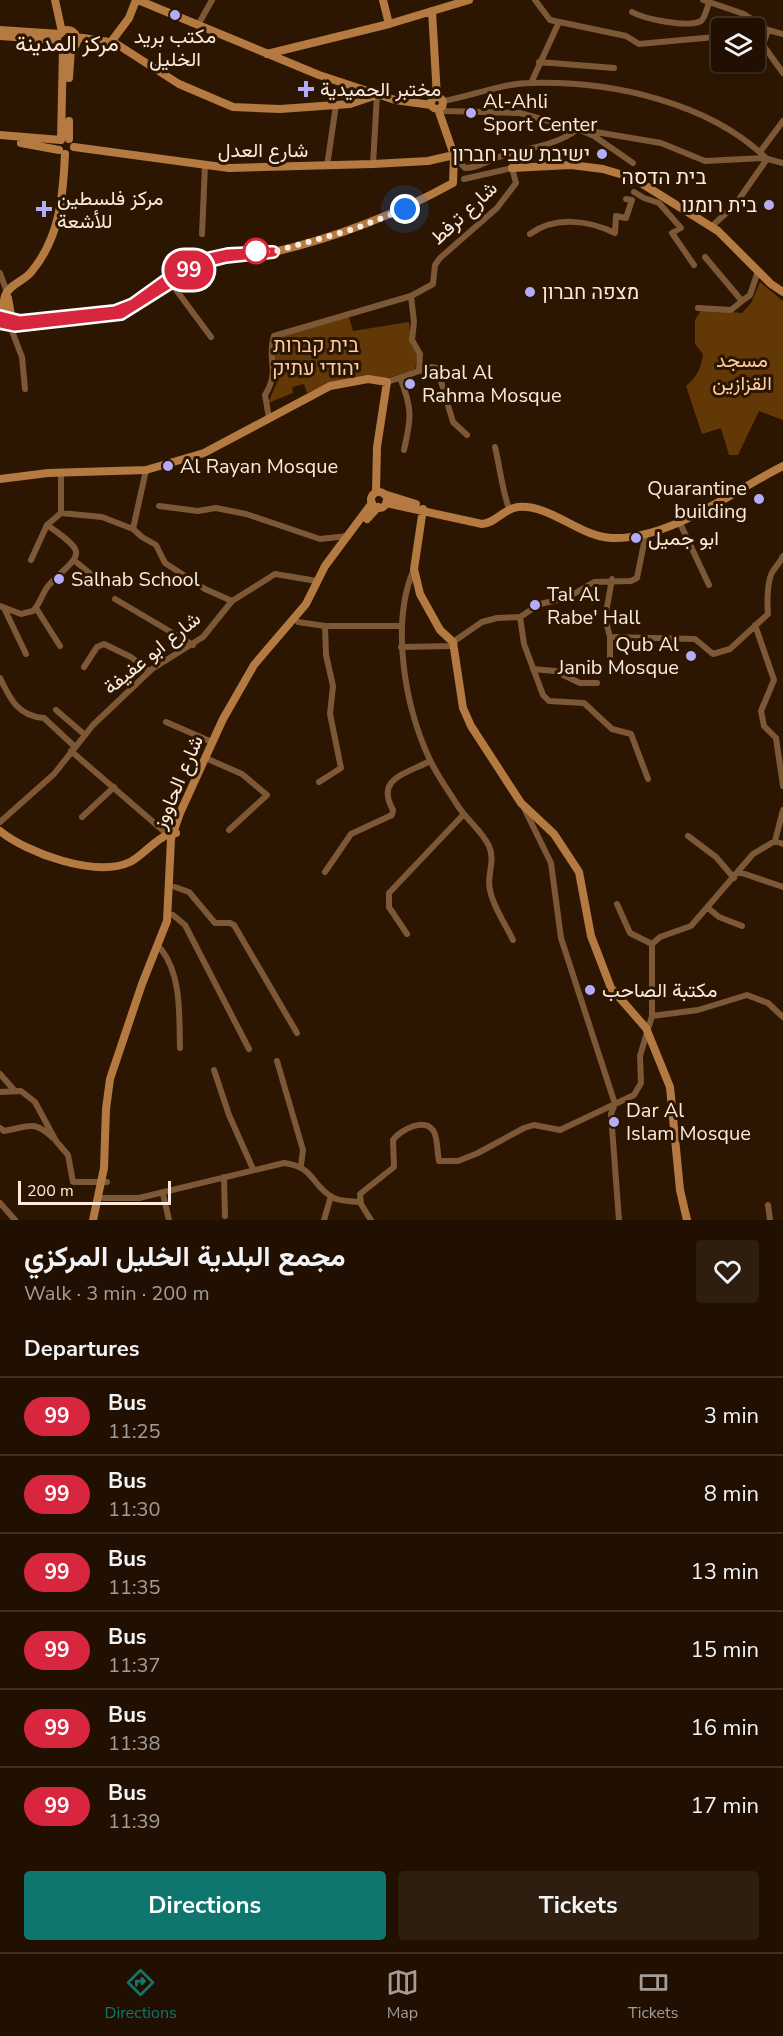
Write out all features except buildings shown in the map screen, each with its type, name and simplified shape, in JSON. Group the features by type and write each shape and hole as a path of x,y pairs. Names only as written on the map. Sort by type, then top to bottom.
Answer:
{"main road":[{"path":"0,140 62,152 72,151 68,142 67,49 55,0"},
{"path":"60,0 62,34"},
{"path":"111,42 129,18 137,0 267,54 377,95 438,104"},
{"path":"383,0 389,24"},
{"path":"267,54 389,24 468,0"},
{"path":"432,11 438,104 454,155 453,183"},
{"path":"0,30 62,34 111,42 179,84 233,107 280,109 350,104 377,95"},
{"path":"0,36 62,34"},
{"path":"67,49 76,45 76,37"},
{"name":"شارع العدل","path":"0,135 68,142 205,166 229,168 428,161 454,155"},
{"path":"68,142 62,152 65,184 53,236 30,274 4,297 5,321 115,311 133,304 188,266 214,256 254,251 273,252 374,221 405,209 464,179"},
{"path":"512,168 571,165 620,173 633,178 711,226 783,292"},
{"path":"0,478 146,470 204,453 330,386 368,379 387,382 377,447 379,500 345,546 309,609 278,642 251,678 172,833 146,853 110,868 61,860 26,847 0,831"},
{"path":"379,500 417,504 423,509 482,524 490,524 509,509 516,507 538,510 603,537 626,538 679,521 724,501 748,484 783,466"},
{"name":"شارع الحاووز","path":"93,1220 104,1182 110,1079 135,1002 167,921 172,833 212,742 254,665 279,633 299,614 317,581 348,536 379,500"},
{"path":"423,509 414,569 425,606 440,630 453,644 463,708 471,726 521,803 554,834 579,872 591,936 611,988 646,1029 672,1095 678,1169 687,1220"},
{"path":"0,822 26,847"},
{"path":"98,1220 103,1198 110,1110 116,1079 139,1004 173,915 175,887 172,833"}],"street":[{"path":"198,25 212,0"},
{"path":"535,0 550,20 626,36 639,44 711,37"},
{"path":"632,12 643,18 699,21 703,18 706,2 744,14 768,30 783,34"},
{"path":"531,83 559,22"},
{"path":"765,39 768,30"},
{"path":"765,48 783,73"},
{"path":"539,62 614,68"},
{"path":"438,104 531,83 631,92 683,107 715,123 767,159"},
{"path":"373,164 377,95"},
{"path":"438,104 458,111 520,113 578,129 661,143 705,161 767,159 783,163"},
{"path":"327,166 336,105"},
{"path":"760,152 783,121"},
{"path":"454,155 465,168 476,168 498,157 554,141 578,129"},
{"path":"578,129 594,136 633,163"},
{"path":"711,226 735,205 767,159"},
{"path":"202,234 205,166"},
{"path":"464,179 512,168"},
{"name":"شارع ترفط","path":"411,296 433,284 435,264 440,258 512,192 516,183 512,168"},
{"path":"634,192 659,203 681,228 672,233 694,265"},
{"path":"530,234 546,224 570,222 596,225 615,234 616,216 626,218 632,200 626,198"},
{"path":"705,257 710,266 742,301"},
{"path":"698,308 731,310 750,295 758,271"},
{"path":"0,273 4,297"},
{"path":"169,280 211,337"},
{"path":"269,418 265,395 274,381 272,357 274,336 411,296 414,322 412,340 420,354 419,371"},
{"path":"5,321 22,357 25,388"},
{"path":"387,382 431,367 437,368 453,422 467,435"},
{"path":"400,378 410,402 410,425 404,450"},
{"path":"495,447 503,492 509,509"},
{"path":"134,529 146,470"},
{"path":"61,474 61,513"},
{"path":"159,506 198,511 216,508 246,514 320,539 348,536"},
{"path":"31,560 47,525 61,513 102,517 134,529 156,545 160,558 167,565 205,589 232,601"},
{"path":"679,521 709,585"},
{"path":"2,607 21,614 36,608 46,588 75,561 77,552 73,543 47,525"},
{"path":"401,647 453,644 482,622 498,618 520,617 540,604 567,598 594,582 612,579 631,581 637,578 646,533"},
{"path":"610,637 695,639 713,654 730,649 768,614 767,595 771,573 780,565 783,556"},
{"path":"75,561 103,584"},
{"path":"414,569 405,589 401,647 416,723 430,761 463,815 482,832 490,848 493,862 489,889 513,940"},
{"name":"شارع ابو عفيفة","path":"0,822 54,774 73,749 149,671 203,637 232,601 275,574 317,581"},
{"path":"610,669 610,637 605,615 612,579"},
{"path":"115,599 193,645"},
{"path":"2,607 26,654"},
{"path":"36,608 60,646"},
{"path":"520,617 524,644 543,695 549,701 584,703 612,729 631,734 648,779"},
{"path":"298,622 325,626 402,626"},
{"path":"755,625 774,680 761,711 764,726 776,738 783,786"},
{"path":"319,782 341,768 330,714 333,686 326,656 325,626"},
{"path":"84,667 98,646 104,644 130,657 149,671"},
{"path":"533,669 555,671 580,683 597,682"},
{"path":"0,678 8,699 32,717 44,718 114,787 172,833"},
{"path":"56,710 86,735"},
{"path":"166,722 212,742"},
{"path":"210,760 242,774 267,795 230,830"},
{"path":"325,872 351,834 392,815 393,810 387,799 386,789 391,781 430,761"},
{"path":"82,816 114,787"},
{"path":"521,803 552,863 561,938 615,1104 612,1114 619,1220"},
{"path":"371,1220 360,1202 363,1190 394,1167 394,1139 414,1126 425,1124 430,1127 435,1134 439,1161 445,1162 478,1153 534,1125 560,1130 634,1095 641,1083 640,1056 646,1029 652,1016 652,944 660,937 691,926 753,854 775,841 783,810"},
{"path":"407,934 389,907 390,893 463,815"},
{"path":"688,836 716,857 734,878"},
{"path":"775,841 783,844"},
{"path":"739,872 783,887"},
{"path":"175,887 189,892 215,923 227,922 234,925 297,1033"},
{"path":"618,904 630,933 652,944"},
{"path":"708,908 719,917 742,926"},
{"path":"173,915 185,926 249,1049"},
{"path":"161,950 171,962 178,1004 180,1048"},
{"path":"652,1016 698,1010 747,995 768,1002 783,1017"},
{"path":"277,1061 303,1150 301,1165"},
{"path":"214,1070 229,1114 253,1169"},
{"path":"0,1074 15,1091"},
{"path":"0,1092 26,1093 46,1117 56,1141"},
{"path":"0,1128 4,1131 32,1124 42,1128 68,1155 73,1182 104,1182"},
{"path":"103,1198 127,1200 163,1194 253,1169 284,1163 301,1165 331,1196 343,1201 360,1202"},
{"path":"224,1177 225,1216"},
{"path":"163,1194 169,1220"},
{"path":"324,1220 331,1196"},
{"path":"0,1203 15,1220"},
{"path":"768,1205 770,1220"}],"green space":[{"name":"مسجد القزازين","path":"760,282 783,301 783,420 759,411 738,455 729,455 721,428 702,434 686,386 698,372 703,354 695,344 695,320 702,309 742,313 751,303"},
{"name":"בית קברות יהודי עתיק","path":"349,317 353,331 409,322 411,345 418,355 415,370 385,379 334,381 307,393 304,384 292,387 293,393 268,403 277,382 273,348 277,338"}],"bus line":[{"name":"99","path":"0,316 12,321 20,321 115,311 133,304 176,273 201,260 214,256 263,250 273,252 262,255 226,257 202,263 178,276 133,309 121,314 15,326 0,323"}],"place":[{"name":"مكتب بريد الخليل","path":"175,15"},
{"name":"مختبر الحميدية","path":"306,89"},
{"name":"Al-Ahli Sport Center","path":"471,113"},
{"name":"ישיבת שבי חברון","path":"602,154"},
{"name":"בית רומנו","path":"769,205"},
{"name":"مركز فلسطين للأشعة","path":"44,209"},
{"name":"מצפה חברון","path":"530,292"},
{"name":"Jabal Al Rahma Mosque","path":"410,384"},
{"name":"Al Rayan Mosque","path":"168,466"},
{"name":"Quarantine building","path":"759,499"},
{"name":"ابو جميل","path":"636,538"},
{"name":"Salhab School","path":"59,579"},
{"name":"Tal Al Rabe' Hall","path":"535,605"},
{"name":"Qub Al Janib Mosque","path":"691,656"},
{"name":"مكتبة الصاحب","path":"590,990"},
{"name":"Dar Al Islam Mosque","path":"614,1122"}],"district":[{"name":"مركز المدينة","path":"67,44"},
{"name":"בית הדסה","path":"664,177"}],"route":[{"path":"256,251 273,252 354,229 405,209"}]}
